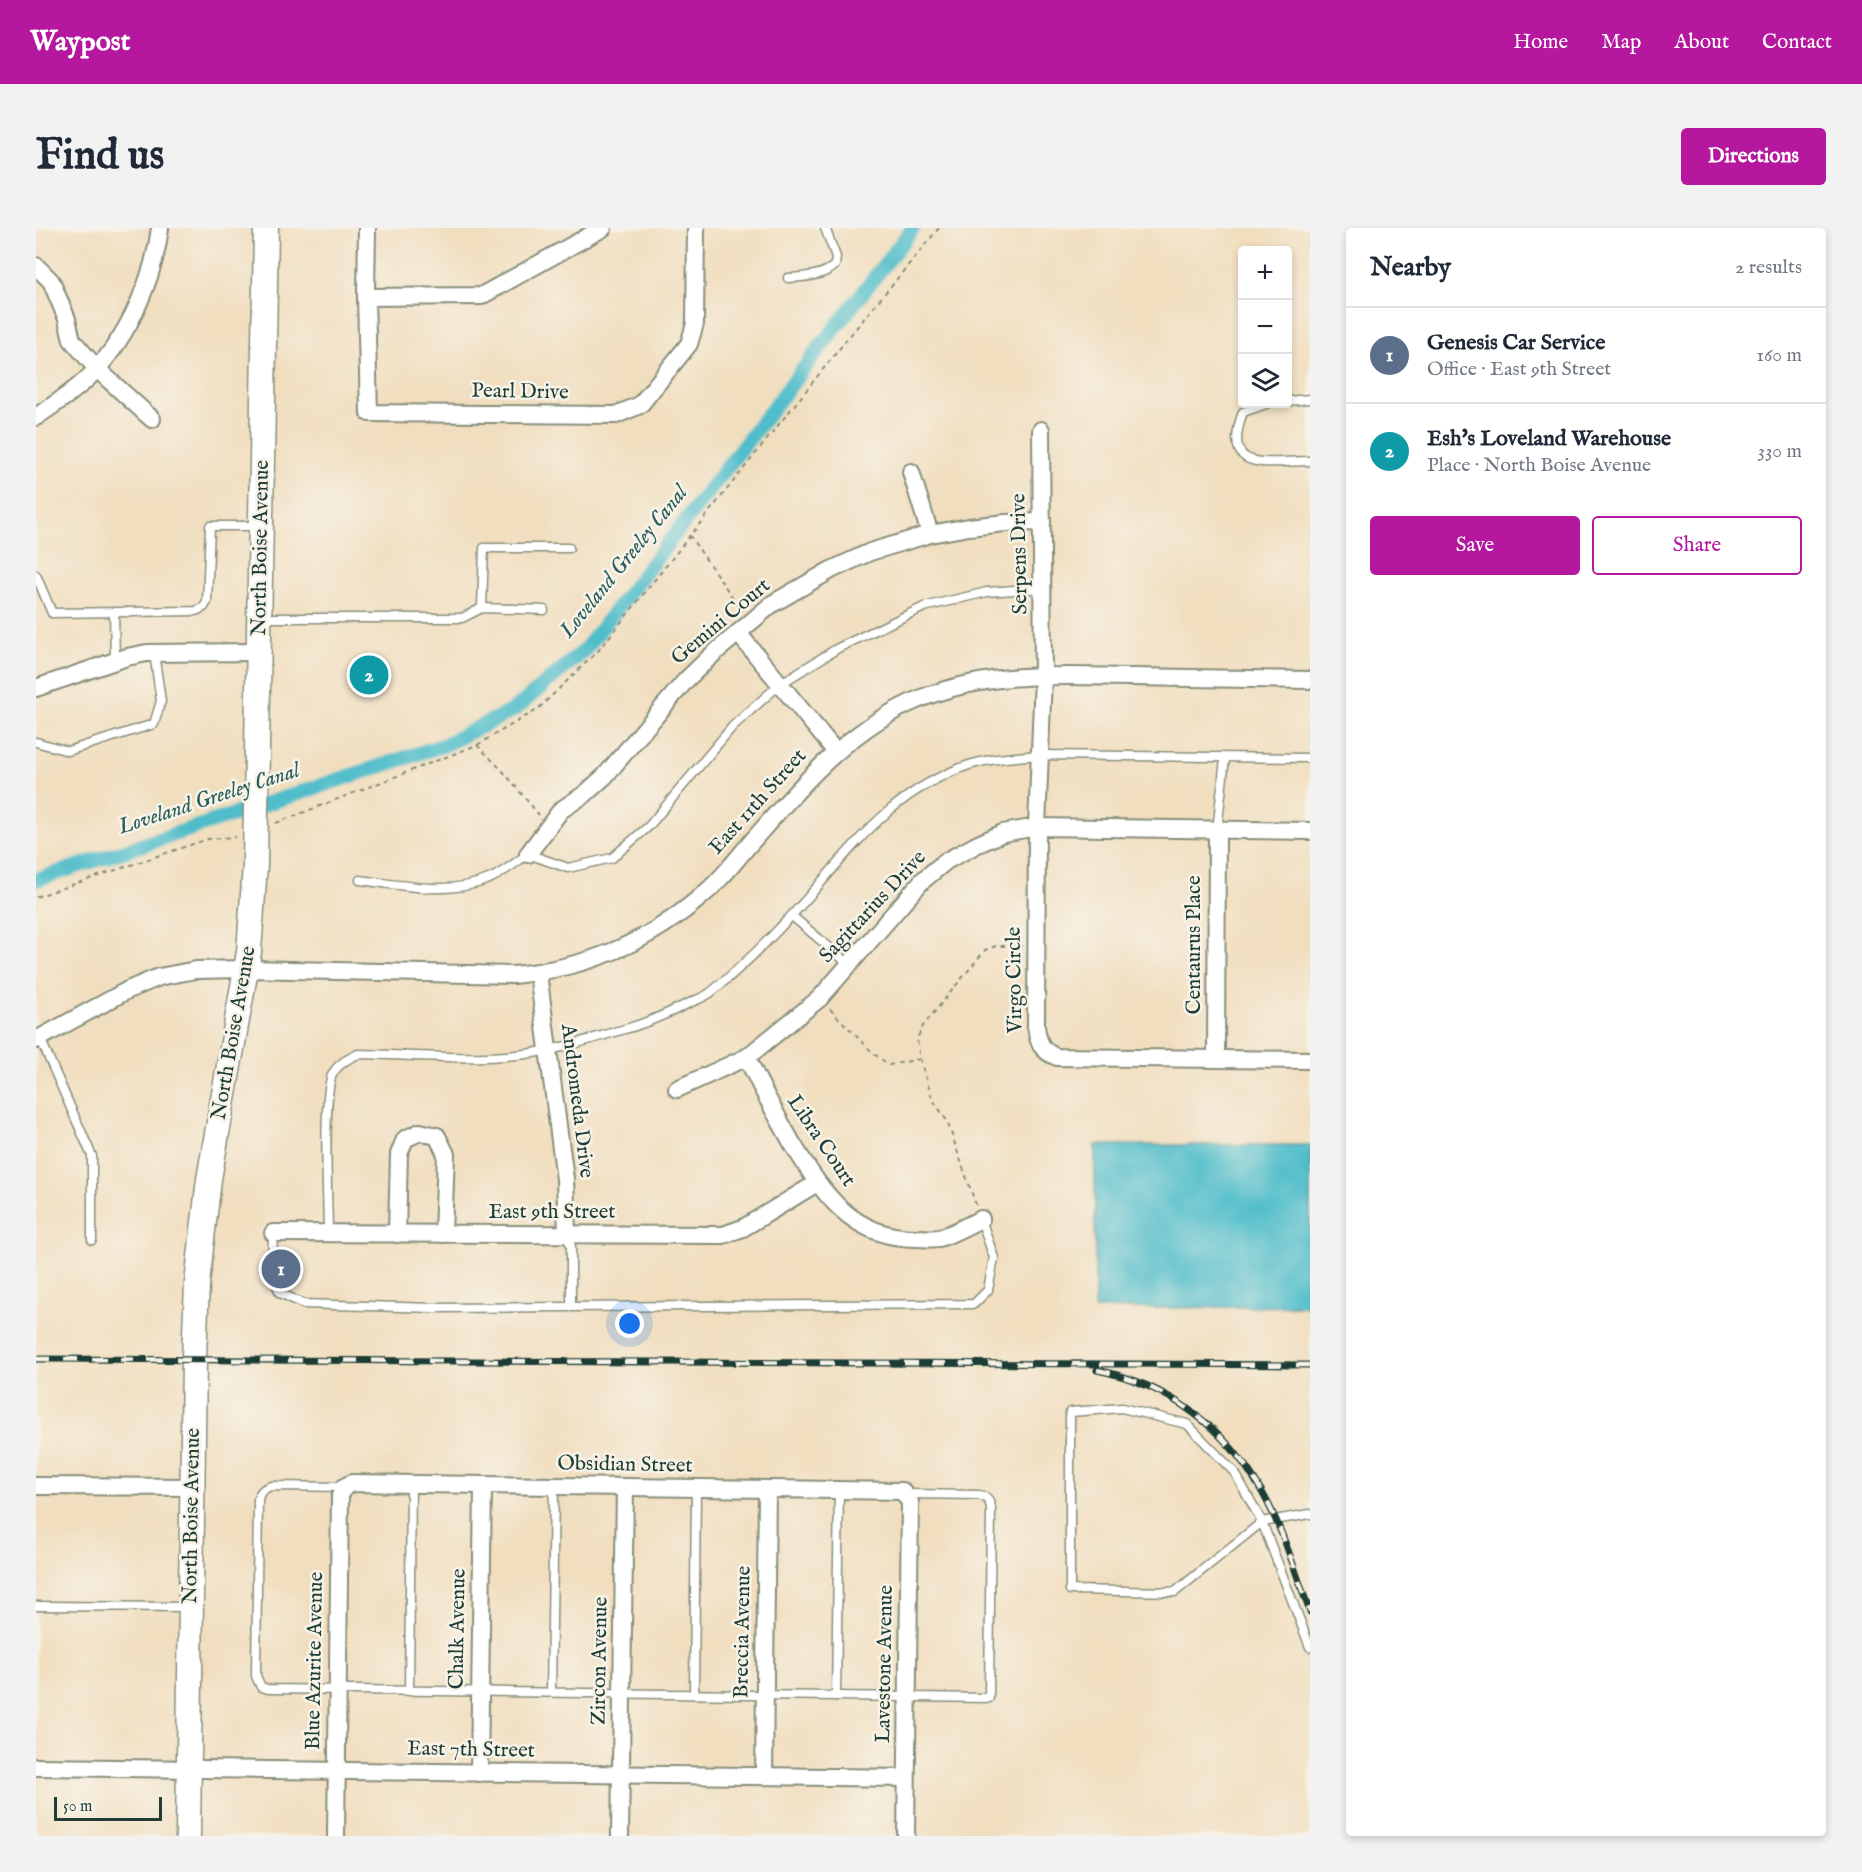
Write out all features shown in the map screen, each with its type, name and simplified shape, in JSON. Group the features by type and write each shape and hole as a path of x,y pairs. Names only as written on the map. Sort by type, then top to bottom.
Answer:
{"street":[{"path":"36,417 66,397 97,369 117,343 140,299 158,247 160,228"},
{"name":"North Boise Avenue","path":"188,1836 197,1284 209,1179 246,969 252,922 257,830 266,228"},
{"path":"368,228 366,297 481,296 603,228"},
{"name":"Pearl Drive","path":"366,297 369,413 616,415 640,405 689,344 695,324 696,228"},
{"path":"36,266 51,281 67,320 72,340 97,369 152,419"},
{"name":"Serpens Drive","path":"1041,430 1043,676"},
{"path":"911,472 930,534"},
{"name":"Gemini Court","path":"528,854 561,810 585,794 605,776 686,681 772,604 831,570 870,552 930,534 996,524 1042,522"},
{"path":"744,628 780,684 836,752"},
{"path":"36,688 115,661 154,653 259,652"},
{"name":"East 11th Street","path":"38,1039 128,990 159,977 196,970 513,975 538,973 601,956 631,945 660,928 706,893 813,773 836,752 880,720 909,704 943,690 978,681 1043,676 1310,680"},
{"name":"Virgo Circle","path":"1043,676 1037,827 1036,1026 1038,1043 1050,1054 1069,1058 1310,1060"},
{"name":"Sagittarius Drive","path":"677,1089 747,1057 820,998 922,881 946,861 1003,833 1037,827 1310,831"},
{"name":"Centaurus Place","path":"1216,1059 1217,831"},
{"name":"Andromeda Drive","path":"538,973 565,1179 567,1234"},
{"name":"Libra Court","path":"747,1057 762,1092 817,1183 856,1221 880,1234 901,1238 938,1238 981,1219"},
{"path":"397,1234 399,1154 405,1139 420,1132 437,1136 446,1154 443,1234"},
{"name":"East 9th Street","path":"273,1233 723,1235 743,1228 817,1183"},
{"name":"Obsidian Street","path":"344,1487 352,1483 896,1490 906,1494"},
{"name":"Chalk Avenue","path":"479,1773 483,1485"},
{"path":"36,1486 193,1487"},
{"name":"Blue Azurite Avenue","path":"336,1836 340,1496 344,1487"},
{"name":"Zircon Avenue","path":"620,1836 625,1487"},
{"name":"Breccia Avenue","path":"764,1776 767,1489"},
{"name":"Lavestone Avenue","path":"906,1494 910,1502 906,1836"},
{"name":"East 7th Street","path":"36,1767 906,1778"}],"lane":[{"path":"788,278 806,277 830,270 835,265 836,257 825,228"},
{"path":"1292,401 1310,399"},
{"path":"1254,408 1243,412 1236,441 1238,452 1244,458 1253,461 1310,461"},
{"path":"36,575 52,614 196,611 204,608 207,602 210,526 261,526"},
{"path":"482,608 484,548 569,548"},
{"path":"360,880 411,887 452,889 489,879 528,854 568,868 612,858 649,826 733,726 780,684 838,648 924,607 987,592 1042,588"},
{"path":"260,618 462,618 482,608 544,610"},
{"path":"114,612 115,661"},
{"path":"36,742 68,751 154,724 160,701 154,653"},
{"path":"328,1232 327,1108 331,1075 342,1062 358,1054 492,1057 548,1051 660,1017 708,994 756,951 792,916 868,828 896,804 924,785 971,765 1007,758 1041,755 1310,758"},
{"path":"1217,831 1225,758"},
{"path":"792,916 850,965"},
{"path":"38,1039 92,1156 92,1240"},
{"path":"273,1233 272,1274 280,1293 303,1304 433,1308 974,1304 988,1290 994,1258 981,1219"},
{"path":"567,1234 571,1246 571,1306"},
{"path":"1310,1514 1262,1522 1175,1592 1070,1590 1070,1412 1122,1407 1187,1424 1235,1473 1262,1522 1310,1647"},
{"path":"409,1691 411,1484"},
{"path":"344,1487 271,1486 264,1488 260,1493 258,1499 256,1676 257,1683 261,1687 268,1689 989,1698 992,1508 990,1502 979,1495 906,1494"},
{"path":"551,1692 554,1487"},
{"path":"694,1694 696,1488"},
{"path":"836,1696 839,1490"},
{"path":"36,1606 191,1607"}],"path":[{"path":"36,897 208,839 238,837 257,830 477,745 537,710 590,658 939,228"},
{"path":"689,535 744,628"},
{"path":"477,745 502,770 549,827"},
{"path":"981,1219 947,1121 932,1098 920,1059 917,1039 923,1026 986,950 996,946 1037,946"},
{"path":"820,998 873,1053 889,1065 920,1059"}],"water":[{"path":"1095,1145 1310,1145 1310,1306 1095,1309"}],"waterway":[{"name":"Loveland Greeley Canal","path":"36,880 444,745 515,709 584,651 913,228"}],"railway":[{"path":"36,1359 1310,1365"},
{"path":"1097,1370 1148,1386 1171,1398 1213,1429 1231,1448 1248,1469 1269,1506 1310,1612"}],"place":[{"name":"Esh's Loveland Warehouse","path":"369,675"},
{"name":"Genesis Car Service","path":"281,1269"}]}
